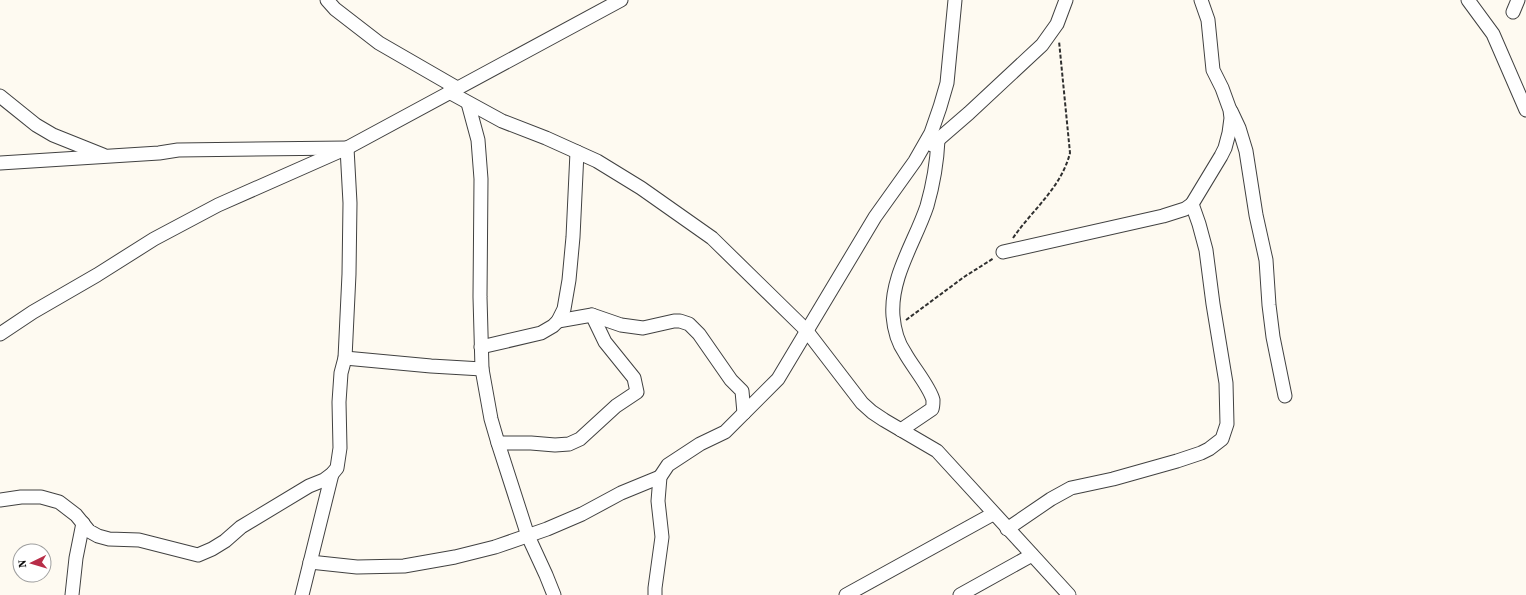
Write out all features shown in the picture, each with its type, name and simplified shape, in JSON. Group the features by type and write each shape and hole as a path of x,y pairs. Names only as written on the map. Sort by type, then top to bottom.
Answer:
{"street":[{"path":"328,0 335,9 380,43 453,90 468,103 502,121 546,138 598,161 641,188 712,238 806,330 862,403 872,412 937,451 966,481 993,514 1069,595"},
{"path":"0,334 33,312 97,275 154,239 211,208 347,148 621,0"},
{"path":"655,595 662,537 658,500 660,477 668,465 700,444 725,432 778,379 875,217 914,161 930,133 947,83 955,0"},
{"path":"914,161 1038,50 1051,35 1066,0"},
{"path":"1201,0 1208,20 1213,70 1239,128 1246,152 1256,215 1266,260 1268,305 1285,396"},
{"path":"1468,0 1493,34 1526,110"},
{"path":"1513,12 1518,0"},
{"path":"0,96 36,125 107,156"},
{"path":"468,103 478,140 481,179 480,297 482,369 491,419 498,442 528,536 554,595"},
{"path":"1003,252 1163,216 1185,209 1192,204 1214,171 1226,148 1230,125 1230,110"},
{"path":"901,430 932,410 933,401 929,391 904,352 896,329 893,316 893,297 897,278 926,207 933,181 938,140"},
{"path":"0,163 159,153 178,150 347,148"},
{"path":"0,500 21,497 41,497 59,502 83,522 89,531 98,536 109,539 138,540 198,556 226,541 241,527 309,486 324,480 332,474 336,468 340,448 339,402 341,373 346,358 350,274 350,203 347,148"},
{"path":"481,347 541,333 553,326 558,321 564,309 569,280 573,237 577,152"},
{"path":"1007,529 1059,494 1071,488 1132,474 1189,457 1209,449 1222,439 1227,424 1226,383 1206,250 1192,204"},
{"path":"558,321 592,315 622,325 643,328 674,321 690,324 699,334 731,380 742,391 744,413"},
{"path":"498,442 531,442 555,445 569,444 580,439 616,406 637,392 634,378 605,342 592,315"},
{"path":"346,358 482,369"},
{"path":"302,595 332,474"},
{"path":"310,562 357,567 404,566 495,547 528,536 582,514 621,493 660,477"},
{"path":"846,595 993,514"},
{"path":"72,595 76,558 83,522"},
{"path":"960,595 1032,555"}],"path":[{"path":"896,329 919,309 970,272 1003,252 1017,232 1050,194 1067,165 1070,153 1057,24"}]}
